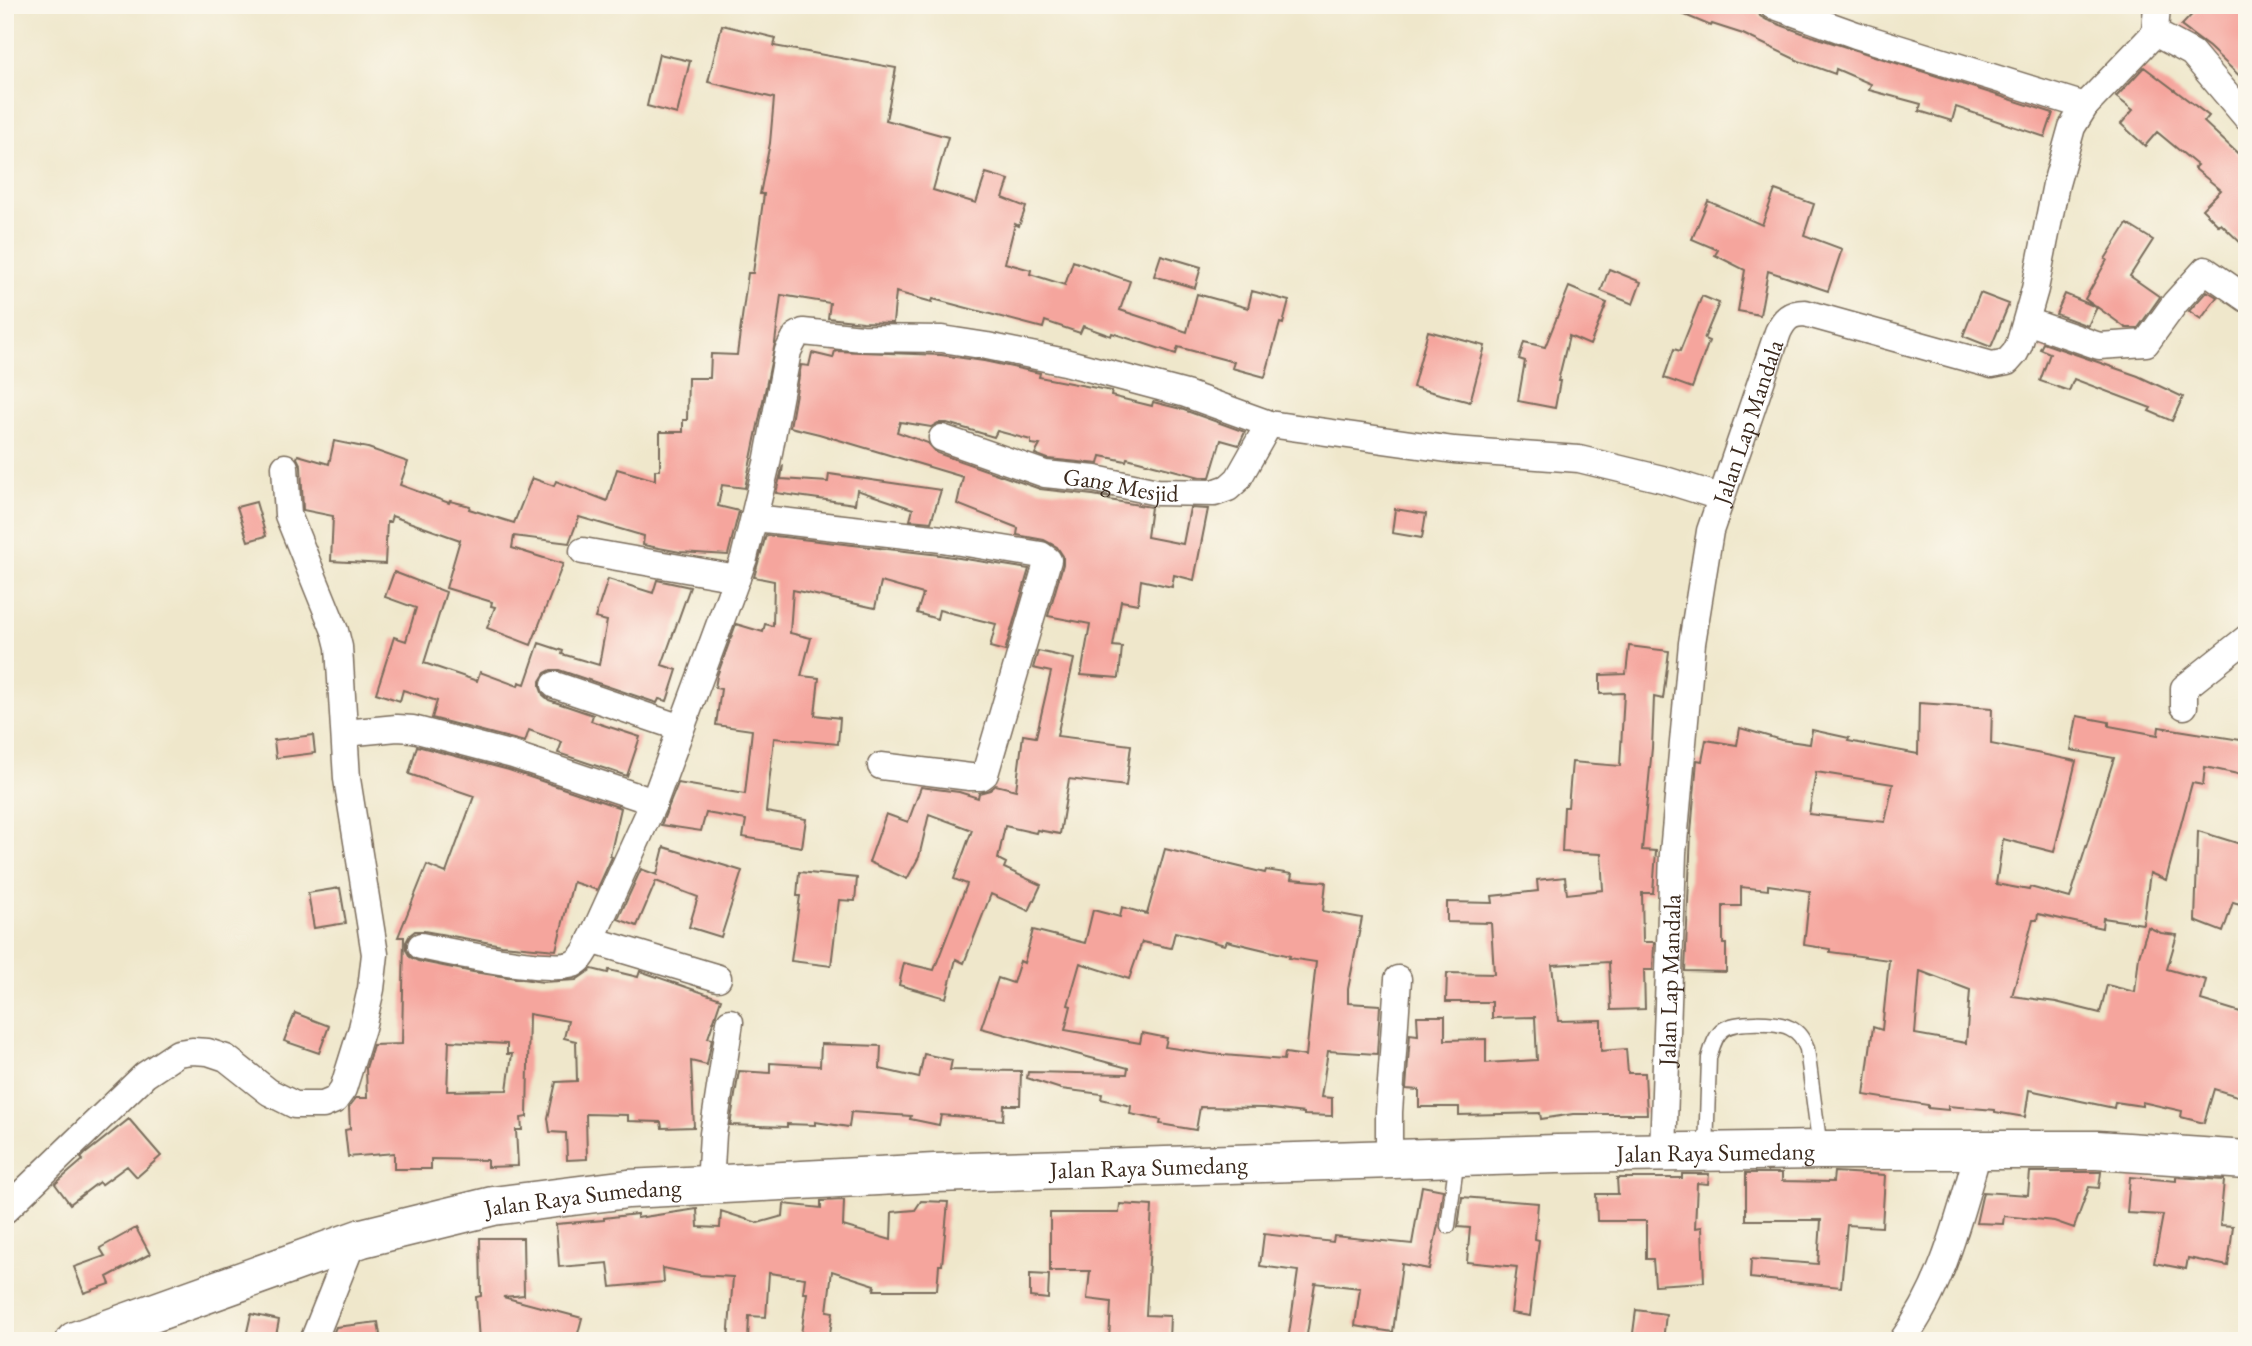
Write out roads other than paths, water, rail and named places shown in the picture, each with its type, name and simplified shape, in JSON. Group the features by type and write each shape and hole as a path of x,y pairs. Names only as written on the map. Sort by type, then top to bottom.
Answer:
{"highway":[{"name":"Jalan Raya Sumedang","path":"75,1341 353,1241 493,1206 628,1189 935,1173 1706,1152 2097,1150 2247,1160"}],"street":[{"path":"1772,5 1845,31 2085,106"},
{"path":"2157,5 2155,33 2192,53 2247,118"},
{"name":"Jalan Lap Mandala","path":"1663,1153 1673,853 1692,643 1710,531 1783,320 1796,313 1805,313 1992,365 2007,362 2015,353 2027,321 2056,184 2072,127 2085,106 2155,33"},
{"path":"2027,321 2099,346 2146,343 2175,303 2205,271 2247,299"},
{"path":"421,946 560,967 580,960 654,802 737,578 767,463 788,351 796,336 803,332 862,338 942,339 1014,351 1186,394 1269,424 1454,450 1579,459 1662,479 1720,497"},
{"name":"Gang Mesjid","path":"942,438 1045,474 1157,492 1214,493 1228,488 1238,479 1269,424"},
{"path":"5,1210 145,1075 178,1053 208,1052 226,1058 269,1092 295,1105 323,1105 335,1100 343,1089 362,1028 371,989 375,954 347,779 339,647 288,515 285,467"},
{"path":"754,517 942,539 1041,555 1048,560 985,774 981,777 881,766"},
{"path":"583,551 737,578"},
{"path":"2183,706 2184,688 2247,638"},
{"path":"555,684 681,728"},
{"path":"345,733 414,729 525,759 654,802"},
{"path":"591,940 718,978"},
{"path":"1389,1160 1389,1112 1398,979"},
{"path":"710,1185 713,1135 730,1022"},
{"path":"1902,1341 1919,1318 1941,1272 1979,1149"},
{"path":"313,1341 353,1241"}],"lane":[{"path":"1706,1152 1709,1058 1713,1044 1721,1030 1733,1024 1764,1023 1788,1027 1802,1037 1807,1049 1820,1150"},
{"path":"1448,1226 1457,1157"}]}
